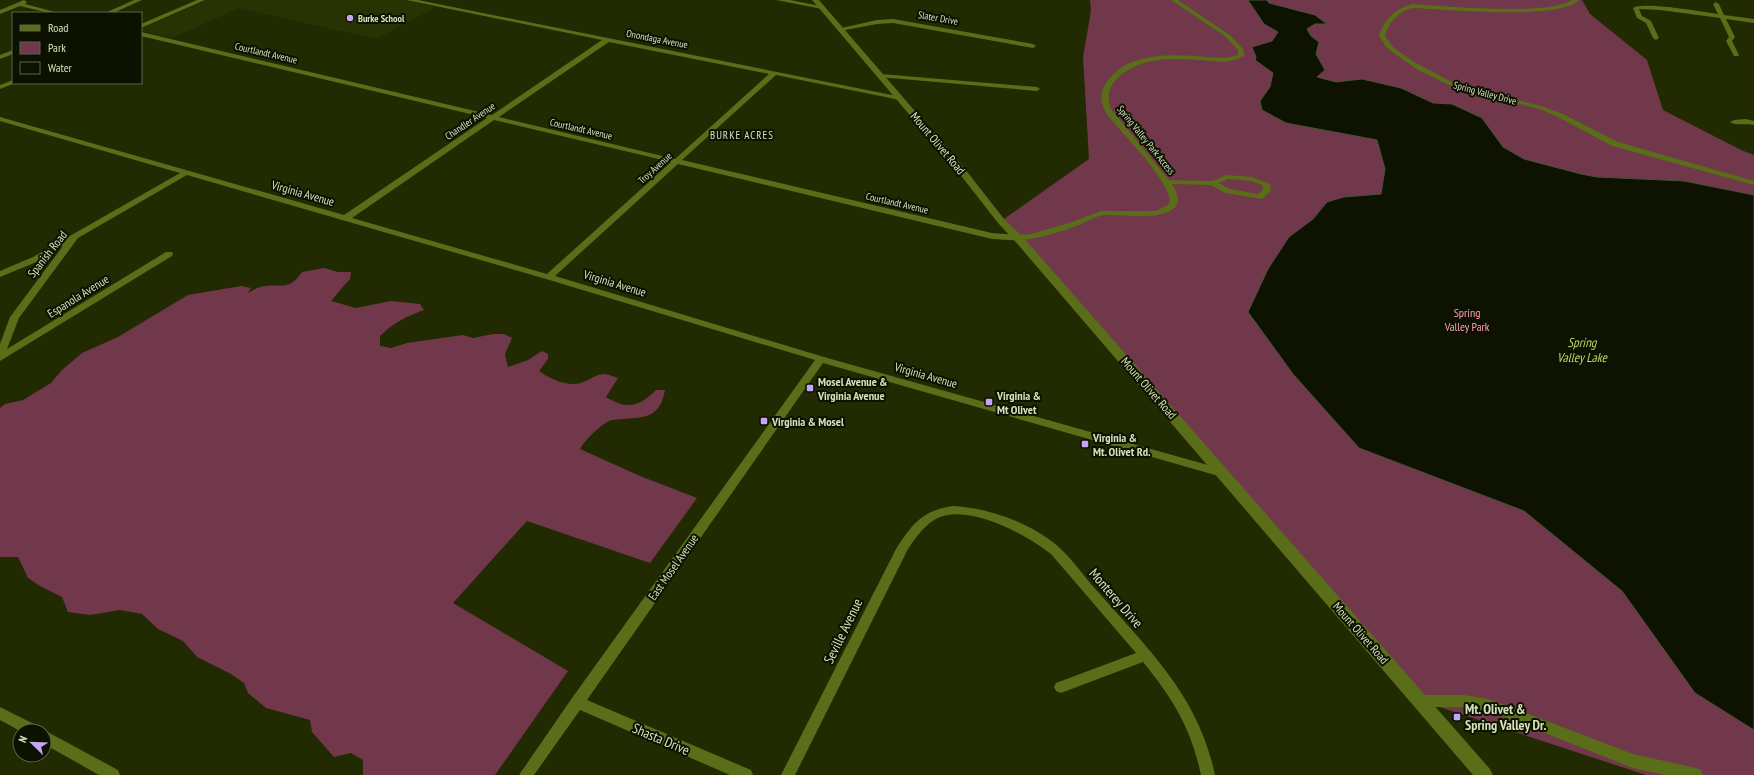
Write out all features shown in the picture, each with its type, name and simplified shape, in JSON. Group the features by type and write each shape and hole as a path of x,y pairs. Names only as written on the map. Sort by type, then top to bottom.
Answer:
{"street":[{"path":"0,12 30,0"},
{"path":"110,12 139,0"},
{"path":"142,26 202,0"},
{"name":"Onondaga Avenue","path":"409,0 900,98"},
{"path":"779,0 818,4"},
{"name":"Spring Valley Park Access","path":"1018,238 1075,224 1101,213 1150,213 1166,211 1174,204 1176,198 1168,182 1108,110 1104,98 1108,85 1118,73 1125,68 1143,62 1167,58 1232,59 1238,58 1242,53 1238,46 1228,36 1174,0"},
{"name":"Spring Valley Drive","path":"1576,0 1559,7 1512,11 1412,6 1400,9 1391,17 1382,36 1390,48 1410,62 1447,82 1478,93 1542,108 1565,118 1600,138 1615,144 1754,182"},
{"path":"20,4 52,12"},
{"name":"Mount Olivet Road","path":"818,4 900,98 1001,221 1018,238 1484,775"},
{"path":"1716,4 1732,37 1729,41 1736,55"},
{"path":"1656,38 1649,22 1638,17 1636,8 1644,6 1754,21"},
{"name":"Slater Drive","path":"840,29 877,22 893,21 1033,46"},
{"name":"Courtlandt Avenue","path":"142,34 992,236 1018,238"},
{"name":"Chandler Avenue","path":"344,219 607,40"},
{"path":"0,57 12,52"},
{"name":"Troy Avenue","path":"549,277 774,73"},
{"path":"881,76 1037,89"},
{"path":"0,87 12,82"},
{"name":"Virginia Avenue","path":"0,119 1222,473"},
{"path":"1734,122 1750,122"},
{"name":"Spanish Road","path":"0,357 15,317 75,236 186,173"},
{"path":"1168,182 1213,183 1227,177 1252,180 1266,184 1267,191 1259,197 1228,191 1213,183"},
{"path":"0,274 36,258 75,236"},
{"name":"Espanola Avenue","path":"0,357 169,254"},
{"path":"0,332 10,328"},
{"name":"East Mosel Avenue","path":"526,775 821,358"},
{"name":"Monterey Drive","path":"940,512 950,510 968,511 994,518 1020,528 1047,543 1146,655 1181,702 1197,733 1208,775"},
{"name":"Seville Avenue","path":"788,775 900,552 911,534 922,524 940,512"},
{"path":"1061,687 1146,655"},
{"path":"1421,701 1464,701 1490,705 1633,761 1696,775"},
{"name":"Shasta Drive","path":"577,702 746,775"},
{"path":"0,712 20,723"},
{"path":"52,741 113,775"}],"shaded area":[{"name":"Burke School","path":"207,0 403,0 436,7 376,39 239,8 172,38 142,31 142,29"}],"green space":[{"name":"Spring Valley Park","path":"1090,0 1582,0 1590,14 1647,60 1663,110 1741,150 1754,155 1754,775 1646,775 1421,701 1001,221 1089,159 1083,57 1091,11"},
{"path":"324,268 338,272 351,272 350,279 331,301 356,308 391,301 420,304 424,310 400,320 385,331 380,336 380,346 391,348 407,343 463,335 473,338 493,334 504,334 512,338 505,354 508,367 528,360 542,351 548,354 548,359 539,371 560,382 578,384 599,374 606,374 618,378 606,397 620,404 632,405 644,400 656,390 665,390 662,401 658,408 652,413 638,418 608,421 585,441 580,449 640,476 697,498 650,563 527,521 453,603 568,671 495,775 363,775 363,760 351,753 334,757 312,732 310,720 266,708 248,693 244,683 231,674 197,657 183,641 158,629 142,614 120,610 90,615 68,612 62,597 28,578 18,557 0,557 0,408 5,404 23,400 51,383 62,370 82,353 118,337 188,295 241,286 251,288 248,293 260,287 288,285 302,272"}],"water":[{"name":"Spring Valley Lake","path":"1248,0 1267,0 1269,3 1315,15 1327,24 1315,24 1307,29 1311,36 1319,42 1316,54 1325,70 1317,77 1336,82 1362,79 1401,88 1433,103 1452,104 1482,118 1503,147 1524,159 1597,177 1684,181 1754,195 1754,730 1695,693 1622,591 1524,511 1359,448 1293,374 1248,312 1268,269 1289,237 1313,219 1327,202 1344,197 1381,194 1385,169 1377,140 1286,123 1262,110 1260,101 1270,87 1273,73 1255,60 1256,57 1252,47 1272,41 1278,32 1264,24"}],"place":[{"name":"Burke School","path":"350,18"},
{"name":"Mosel Avenue & Virginia Avenue","path":"810,388"},
{"name":"Virginia & Mt Olivet","path":"989,402"},
{"name":"Virginia & Mosel","path":"764,421"},
{"name":"Virginia & Mt. Olivet Rd.","path":"1085,444"},
{"name":"Mt. Olivet & Spring Valley Dr.","path":"1457,717"}],"district":[{"name":"BURKE ACRES","path":"742,135"}]}
